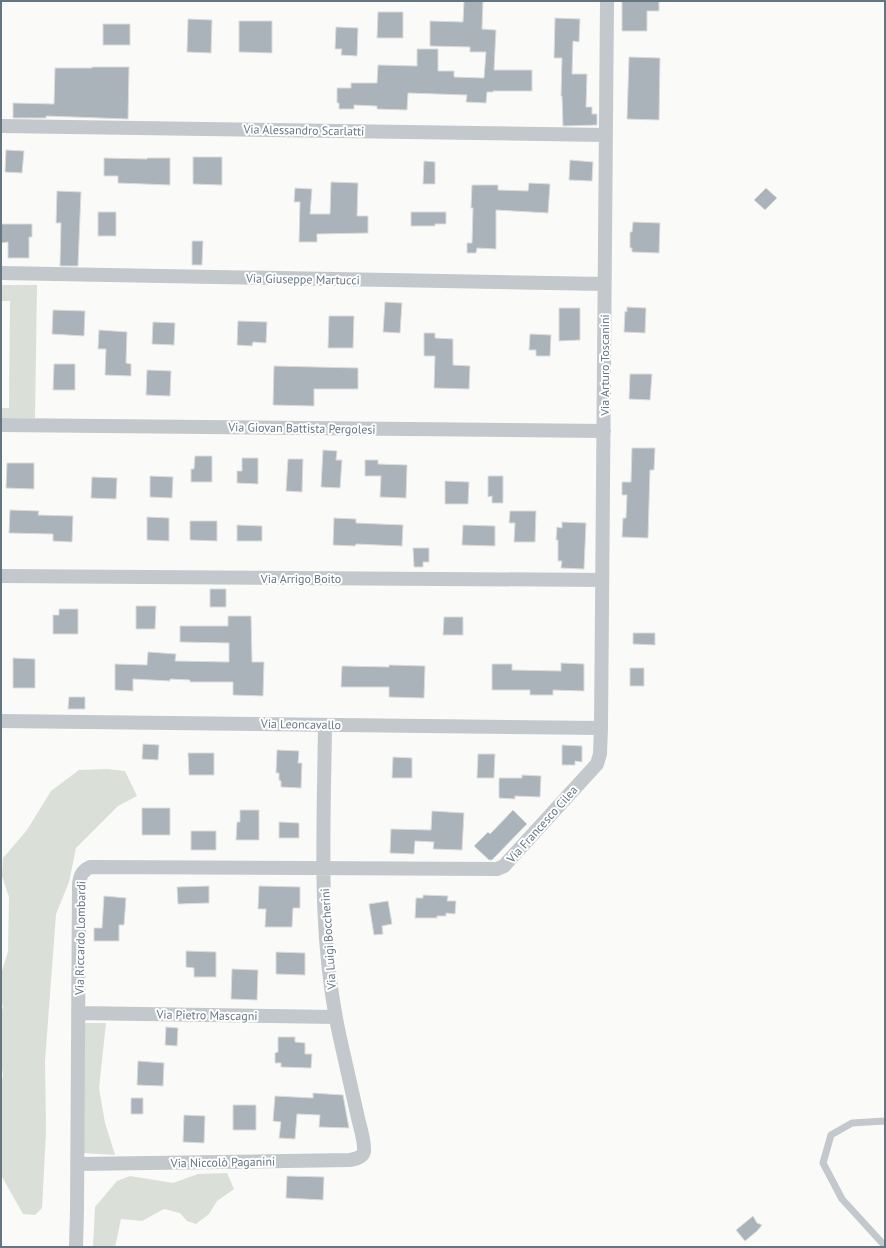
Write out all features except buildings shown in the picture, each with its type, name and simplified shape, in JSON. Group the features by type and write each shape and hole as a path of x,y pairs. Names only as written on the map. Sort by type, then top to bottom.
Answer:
{"street":[{"name":"Via Arturo Toscanini","path":"601,728 607,1"},
{"name":"Via Alessandro Scarlatti","path":"1,126 606,135"},
{"name":"Via Giuseppe Martucci","path":"1,274 604,284"},
{"name":"Via Giovan Battista Pergolesi","path":"1,425 604,431"},
{"name":"Via Arrigo Boito","path":"1,576 602,580"},
{"name":"Via Leoncavallo","path":"1,721 601,728"},
{"name":"Via Luigi Boccherini","path":"325,724 323,869 326,951 329,982 335,1017 364,1149"},
{"name":"Via Francesco Cilea","path":"323,869 501,868 597,764 600,754 601,728"},
{"name":"Via Riccardo Lombardi","path":"76,1247 78,1164 79,884 82,873 90,867 323,869"},
{"name":"Via Pietro Mascagni","path":"78,1013 335,1017"},
{"name":"Via Niccolò Paganini","path":"78,1164 350,1160 361,1156 364,1149"}],"lane":[{"path":"885,1121 852,1123 831,1135 823,1163 842,1200 885,1246"}],"shaded area":[{"path":"1,285 37,285 35,418 1,418 1,408 9,408 10,301 1,301"},
{"path":"107,769 125,771 137,796 118,806 76,848 69,882 56,914 45,1061 46,1132 42,1208 35,1215 23,1214 1,1175 1,1083 3,1075 1,1063 1,1013 3,1007 1,1000 1,974 8,952 9,897 2,876 3,858 27,830 51,791 79,770"},
{"path":"85,1023 106,1023 99,1088 105,1123 115,1155 83,1153"},
{"path":"227,1173 234,1189 217,1201 209,1214 196,1224 187,1221 180,1213 164,1209 142,1221 121,1219 115,1247 93,1247 95,1207 117,1181 130,1176 173,1183 198,1174"}]}
